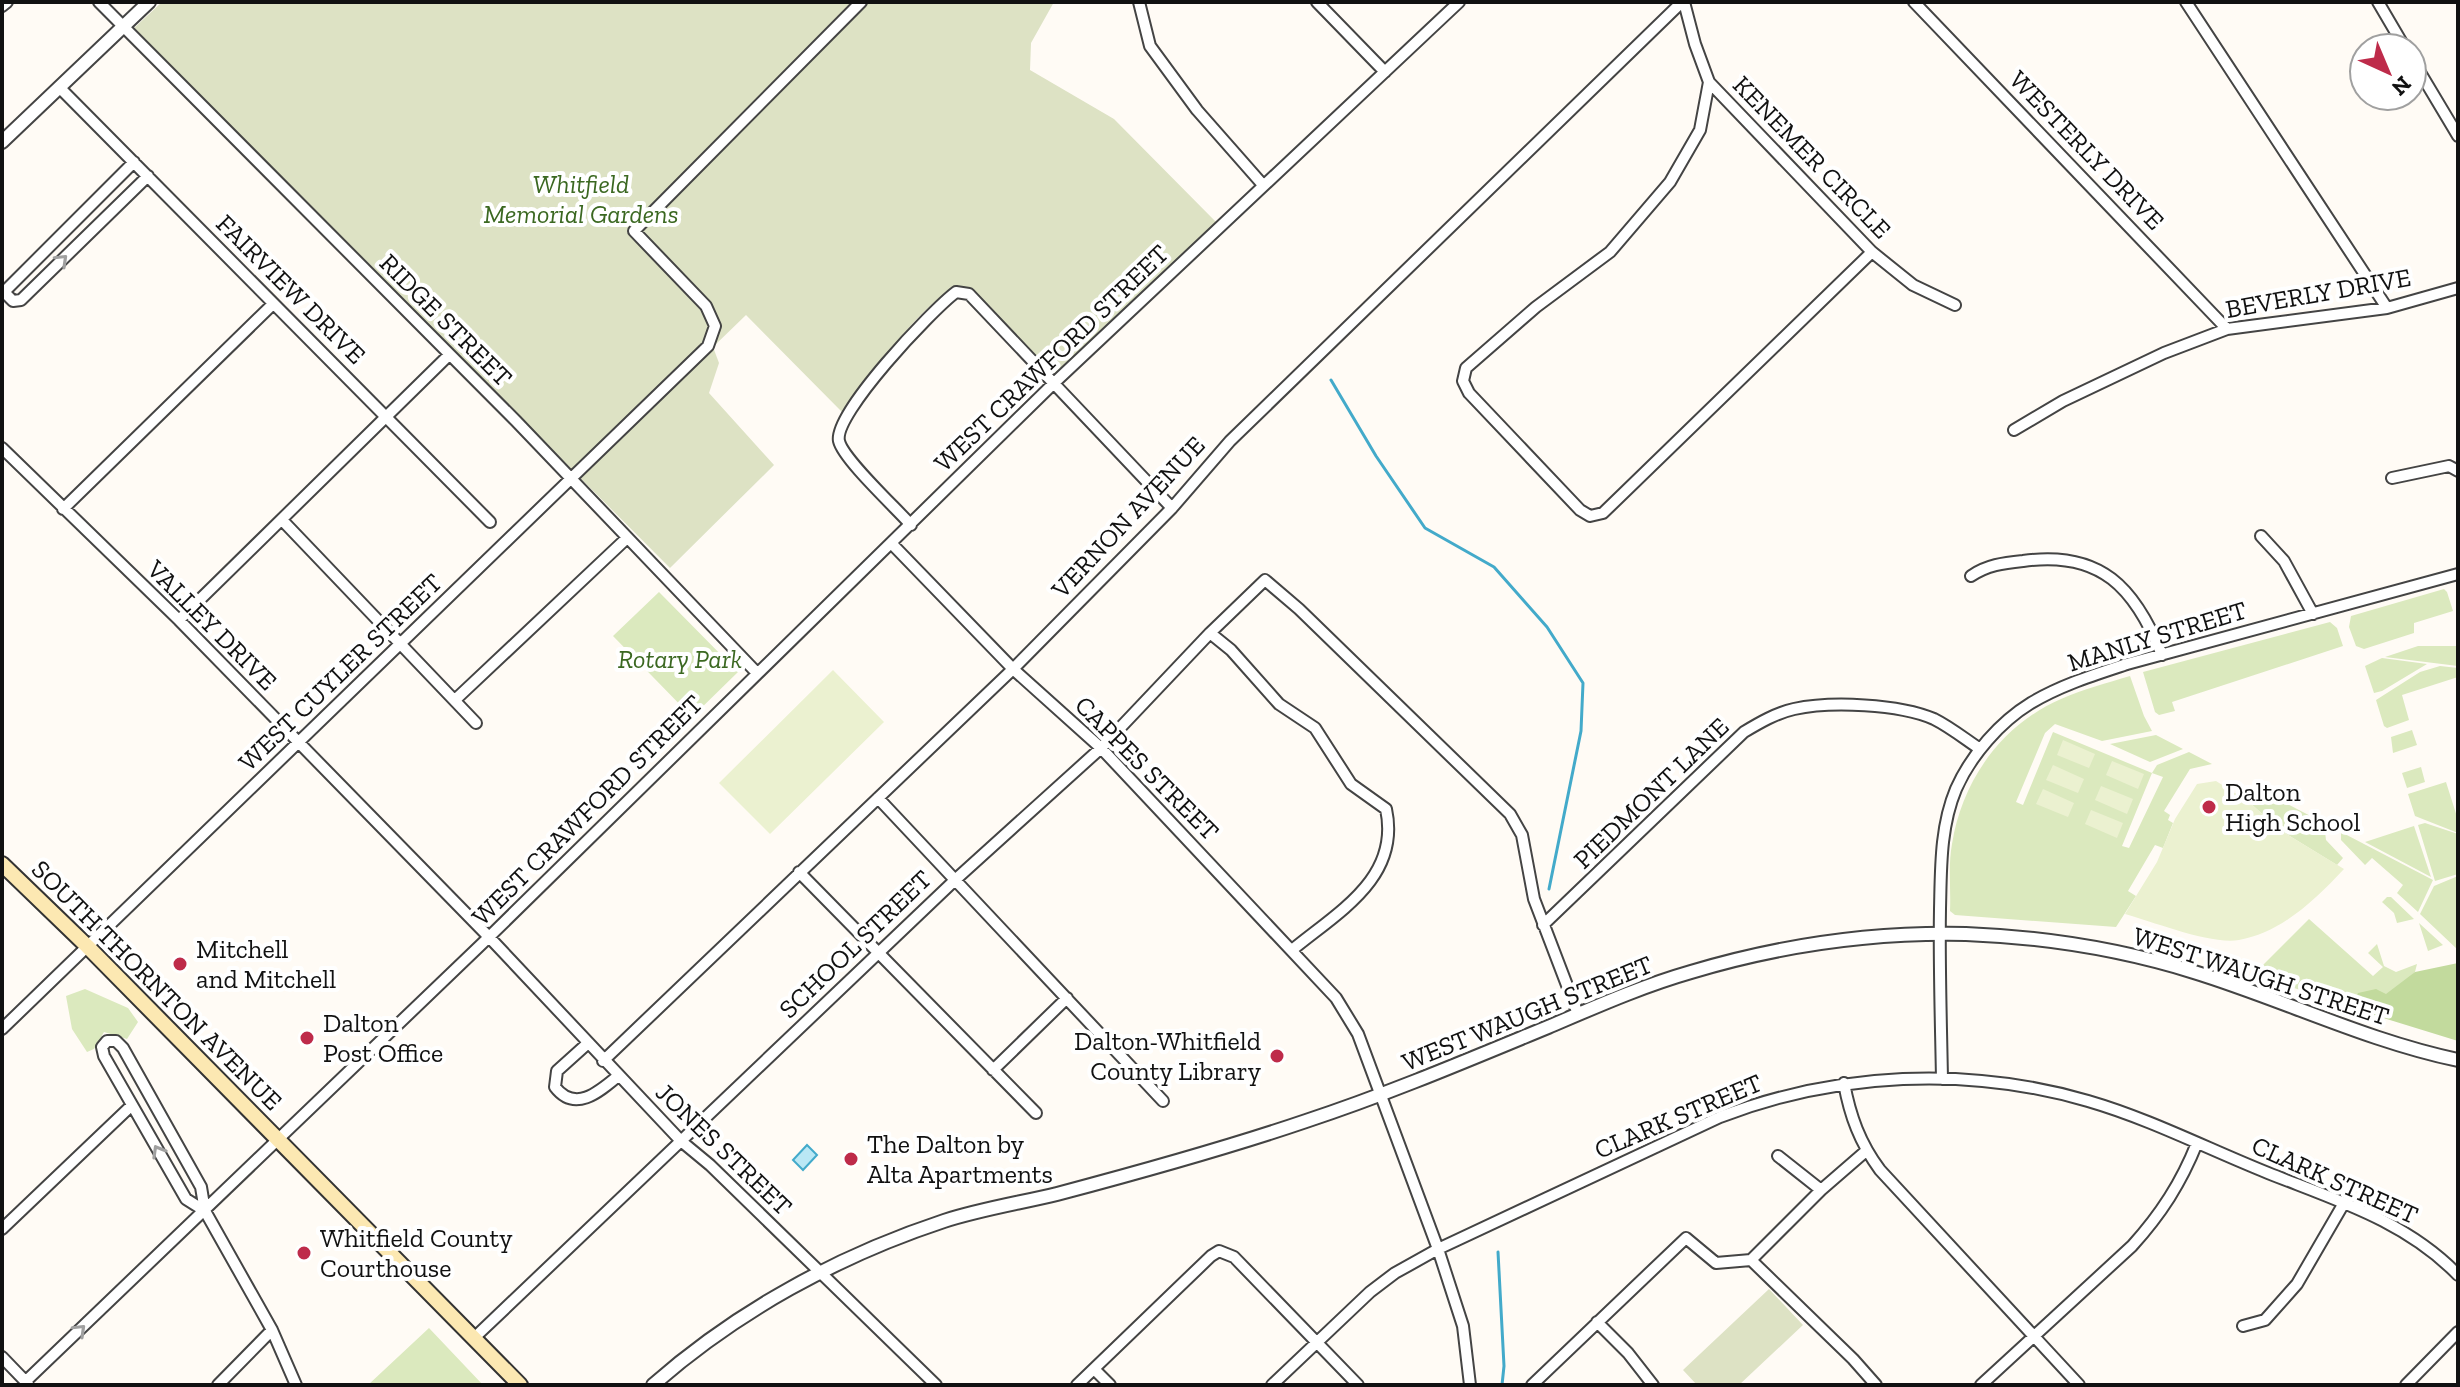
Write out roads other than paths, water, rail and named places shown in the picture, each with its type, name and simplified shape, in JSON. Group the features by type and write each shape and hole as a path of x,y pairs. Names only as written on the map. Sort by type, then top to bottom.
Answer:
{"main road":[{"name":"SOUTH THORNTON AVENUE","path":"2,864 87,946 520,1385"}],"street":[{"path":"2,6 7,2"},
{"name":"RIDGE STREET","path":"99,2 449,355 757,673"},
{"path":"2,142 149,2"},
{"name":"WEST CUYLER STREET","path":"2,1029 708,346 715,326 706,306 634,231 861,2"},
{"path":"1139,2 1150,46 1197,110 1263,185"},
{"path":"1317,2 1385,72"},
{"name":"WEST CRAWFORD STREET","path":"27,1384 1053,384 1459,2"},
{"name":"KENEMER CIRCLE","path":"1683,2 1709,82 1872,252 1913,285 1955,305"},
{"name":"VERNON AVENUE","path":"603,1061 1013,669 1172,508 1230,441 1683,2"},
{"name":"WESTERLY DRIVE","path":"1914,2 2227,329"},
{"path":"2186,2 2387,308"},
{"path":"2378,2 2396,32"},
{"path":"1709,82 1700,130 1670,182 1610,252 1536,307 1466,368 1463,381 1469,393 1580,510 1590,516 1603,513 1872,252"},
{"path":"2428,85 2456,130"},
{"name":"FAIRVIEW DRIVE","path":"59,87 490,522"},
{"path":"134,162 3,291 13,301 21,300 148,176"},
{"name":"BEVERLY DRIVE","path":"2014,430 2075,395 2164,353 2227,329 2387,308 2458,288"},
{"path":"911,525 842,450 838,437 845,417 903,343 934,309 956,292 969,294 1172,508"},
{"path":"63,509 273,304"},
{"path":"179,620 449,355"},
{"name":"VALLEY DRIVE","path":"2,448 179,620 489,937"},
{"path":"2392,478 2449,466 2458,471"},
{"path":"283,521 476,723"},
{"path":"2261,536 2284,561 2313,614"},
{"path":"456,699 627,538"},
{"name":"CAPPES STREET","path":"892,544 1013,669 1101,748 1336,998 1358,1034 1438,1249 1463,1326 1470,1385"},
{"path":"1971,576 1991,565 2036,559 2066,561 2097,570 2116,580 2140,607 2162,655"},
{"name":"MANLY STREET","path":"1942,1079 1940,934 1944,832 1956,789 1980,749 2012,717 2078,680 2458,574"},
{"name":"SCHOOL STREET","path":"474,1338 955,880 1101,748 1265,580 1424,729 1516,823 1522,835 1530,884 1543,925"},
{"path":"1210,633 1231,650 1279,704 1315,728 1351,784 1386,809 1387,850 1375,877 1292,950"},
{"name":"PIEDMONT LANE","path":"1543,925 1744,732 1762,721 1792,710 1816,706 1894,709 1934,719 1980,749"},
{"path":"878,798 1163,1101"},
{"path":"799,872 1036,1113"},
{"path":"1543,925 1578,1014"},
{"name":"WEST WAUGH STREET","path":"653,1385 691,1352 756,1307 820,1273 947,1220 1189,1158 1381,1096 1685,973 1751,955 1860,937 1940,934 2044,939 2123,953 2195,972 2376,1037 2458,1060"},
{"name":"JONES STREET","path":"489,937 681,1141 710,1165 936,1385"},
{"path":"993,1070 1067,998"},
{"path":"205,1211 186,1199 131,1106 104,1056 102,1047 110,1040 123,1048 201,1187 205,1211 272,1330 296,1385"},
{"path":"587,1044 557,1071 555,1087 561,1095 571,1100 582,1100 596,1095 618,1076"},
{"name":"CLARK STREET","path":"1272,1385 1370,1292 1395,1273 1438,1249 1720,1117 1753,1104 1844,1083 1942,1079 2014,1085 2087,1100 2389,1222 2413,1236 2458,1275"},
{"path":"1844,1083 1853,1121 1866,1151 1880,1170 2079,1385"},
{"path":"2,1229 131,1106"},
{"path":"1981,1385 2132,1246 2155,1221 2185,1172 2197,1143"},
{"path":"1532,1385 1686,1238 1716,1263 1751,1260 1821,1190 1866,1151"},
{"path":"1778,1156 1821,1190"},
{"path":"2243,1326 2265,1320 2297,1284 2344,1203"},
{"path":"1077,1385 1219,1251 1234,1257 1358,1385"},
{"path":"1751,1260 1876,1385"},
{"path":"1597,1322 1628,1353 1653,1385"},
{"path":"218,1385 272,1330"},
{"path":"2406,1385 2458,1332"},
{"path":"2,1357 27,1384"},
{"path":"1094,1369 1110,1385"},
{"path":"13,1385 27,1384"}],"water":[{"path":"807,1145 817,1155 803,1170 793,1160"}],"waterway":[{"path":"1331,380 1376,456 1425,528 1494,567 1547,627 1583,683 1581,731 1549,889"},
{"path":"1498,1252 1504,1366 1502,1385"}],"place":[{"name":"Dalton High School","path":"2209,807"},
{"name":"Mitchell and Mitchell","path":"180,964"},
{"name":"Dalton Post Office","path":"307,1038"},
{"name":"Dalton-Whitfield County Library","path":"1277,1056"},
{"name":"The Dalton by Alta Apartments","path":"851,1159"},
{"name":"Whitfield County Courthouse","path":"304,1253"}],"park label":[{"name":"Whitfield Memorial Gardens","path":"581,199"},
{"name":"Rotary Park","path":"680,659"}]}
